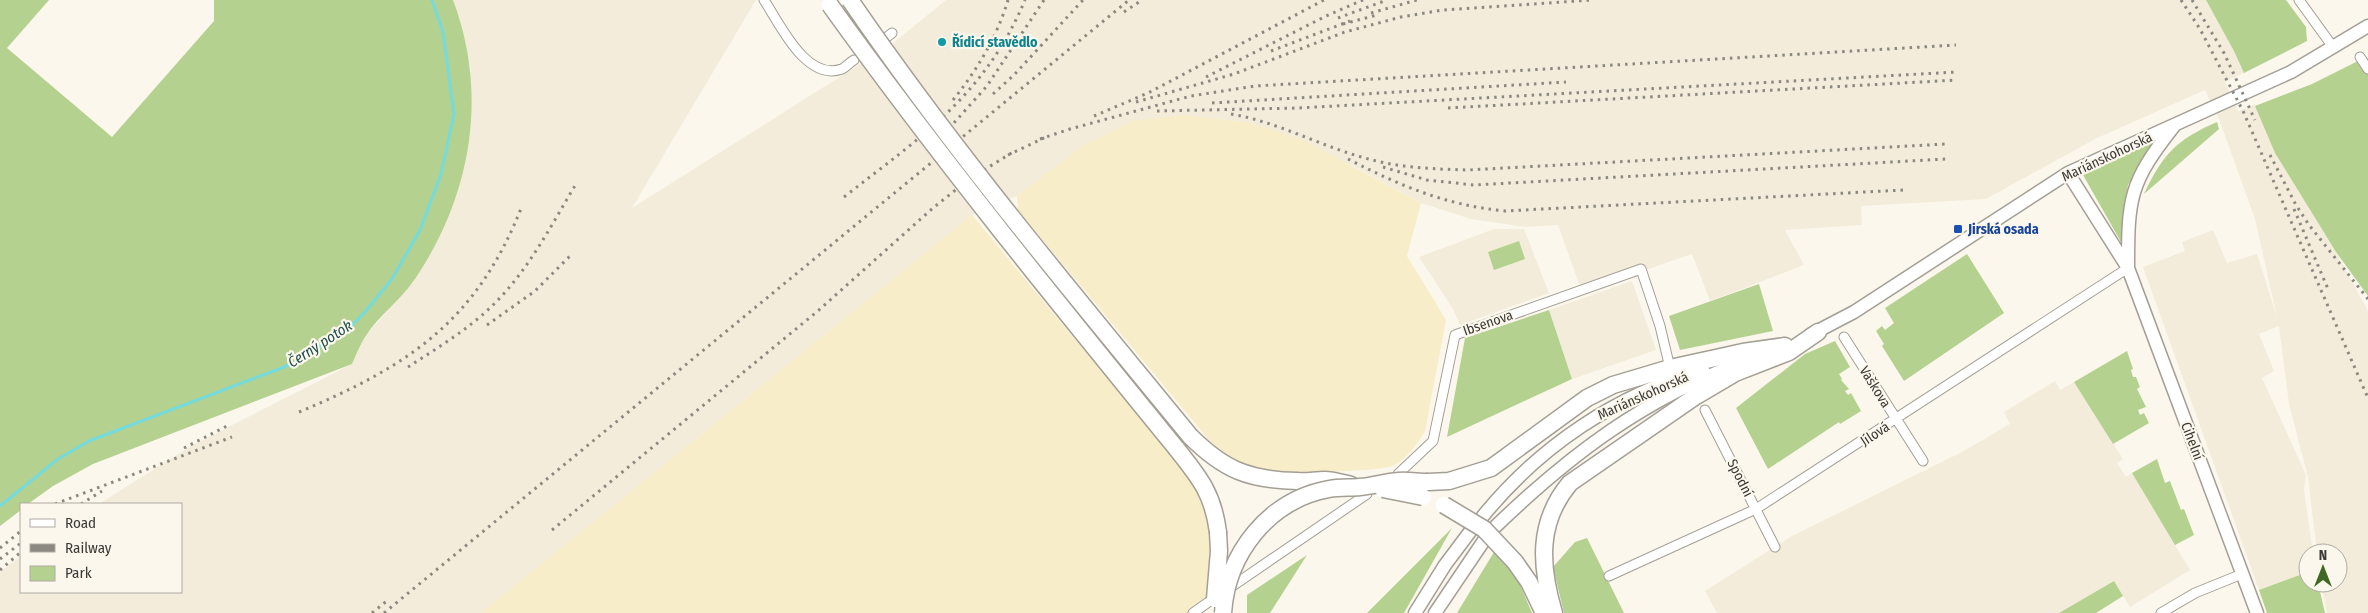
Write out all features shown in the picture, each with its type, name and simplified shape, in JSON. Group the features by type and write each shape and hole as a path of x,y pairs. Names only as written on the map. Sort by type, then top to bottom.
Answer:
{"highway":[{"path":"850,0 898,71 1011,217 1190,436 1206,452 1226,467 1250,475 1273,480 1300,482 1326,480 1364,490"},
{"path":"828,2 916,124 1001,233 1176,448 1204,487 1215,508 1218,532 1219,551 1212,607"},
{"path":"1554,613 1546,583 1543,546 1545,530 1551,513 1560,494 1570,483 1696,396 1735,373 1789,352 1818,332"},
{"path":"1223,613 1228,580 1234,564 1252,536 1273,514 1300,498 1329,489 1426,490 1490,468 1587,398 1613,385 1670,368 1743,352 1781,347"},
{"path":"1426,490 1444,505 1484,529 1515,562 1529,582 1544,613"}],"main road":[{"name":"Mariánskohorská","path":"1496,526 1540,484 1604,434 1688,384 1818,332 1908,278 2068,173 2291,72 2368,26"},
{"name":"Cihelní","path":"2128,268 2129,212 2135,184 2154,150 2175,125"},
{"name":"Cihelní","path":"2068,173 2128,268 2257,613"},
{"name":"Mariánskohorská","path":"1483,516 1526,468 1594,417 1626,400 1684,376 1781,347"},
{"path":"1415,613 1445,565 1472,529"},
{"path":"1435,613 1485,539"}],"street":[{"path":"764,0 801,55 817,68 829,71 842,68 854,60"},
{"path":"2299,0 2333,47"},
{"path":"2360,57 2368,69"},
{"name":"Jílová","path":"1609,576 1756,509 2128,268"},
{"name":"Ibsenova","path":"1398,474 1433,441 1455,335 1641,269 1660,326 1670,368"},
{"name":"Vaškova","path":"1844,337 1923,462"},
{"name":"Spodní","path":"1705,410 1775,547"},
{"path":"1234,585 1364,490"},
{"path":"2161,613 2195,593 2242,574"},
{"path":"1193,613 1212,607"}],"shaded area":[{"path":"453,0 756,0 632,208 892,44 946,0 2206,0 2235,51 2244,73 2225,82 2238,111 2255,104 2275,153 2336,252 2368,311 2368,613 2327,613 2323,593 2348,593 2348,543 2316,543 2308,477 2289,404 2279,326 2259,334 2274,371 2262,378 2306,475 2304,490 2312,543 2298,543 2298,576 2259,590 2143,267 2185,251 2182,242 2213,230 2227,263 2257,254 2277,317 2255,219 2219,119 2205,90 2095,139 1986,199 1861,206 1862,225 1785,230 1804,265 1710,301 1692,254 1582,292 1558,225 1525,227 1471,219 1421,203 1353,166 1251,123 1186,115 1085,144 1017,196 972,215 481,613 0,613 0,572 20,557 20,593 182,593 182,503 101,503 191,446 352,364 365,336 415,280 471,70"},
{"path":"1494,229 1524,229 1549,293 1460,325 1453,309 1419,257"},
{"path":"1632,281 1656,350 1572,379 1549,310"},
{"path":"2055,381 2060,390 2074,382 2123,459 2117,463 2126,477 2132,473 2190,570 2130,607 2114,581 2059,613 1717,613 1705,591 1792,536 1962,452 2010,424 2004,412"}],"green space":[{"path":"0,0 49,0 7,48 112,137 214,21 214,0 453,0 464,36 470,72 472,108 468,144 461,179 450,214 434,247 409,287 365,337 352,364 93,464 53,486 29,503 20,503 20,511 0,526"},
{"path":"2206,0 2286,0 2306,27 2307,41 2244,73"},
{"path":"2360,60 2368,73 2368,296 2336,252 2275,153 2255,106 2312,84"},
{"path":"2217,122 2219,129 2144,194 2158,168 2172,150 2191,135"},
{"path":"2150,143 2152,146 2128,185 2121,242 2083,175"},
{"path":"1519,241 1525,259 1494,270 1488,252"},
{"path":"1967,254 2004,313 1904,381 1882,346 1884,344 1876,331 1882,326 1885,330 1894,323 1885,308"},
{"path":"1759,284 1773,331 1680,350 1669,316"},
{"path":"1549,310 1572,379 1447,437 1465,338"},
{"path":"1835,341 1850,367 1839,374 1841,380 1849,389 1845,391 1848,395 1851,393 1861,411 1840,424 1839,422 1768,469 1736,408 1805,354"},
{"path":"2127,351 2133,369 2131,370 2133,377 2136,377 2140,387 2137,389 2146,407 2138,410 2140,415 2144,413 2149,423 2113,444 2074,382"},
{"path":"2157,459 2165,483 2170,481 2181,510 2184,509 2194,535 2175,545 2132,473"},
{"path":"1452,528 1404,613 1367,613"},
{"path":"1587,538 1624,613 1564,613 1553,567 1575,542"},
{"path":"1494,552 1518,580 1532,613 1457,613"},
{"path":"1307,555 1270,613 1247,613 1247,595"},
{"path":"2298,576 2298,593 2320,593 2325,613 2267,613 2259,590"},
{"path":"2114,581 2123,596 2096,613 2059,613"}],"sand":[{"path":"1186,115 1251,123 1303,140 1421,203 1407,256 1446,320 1425,431 1412,450 1399,462 1389,467 1377,469 1289,473 1272,472 1256,468 1225,453 1209,440 1018,210 1017,196 1085,144 1133,121"},
{"path":"972,215 1187,475 1203,499 1211,524 1210,601 1192,613 481,613"}],"waterway":[{"name":"Černý potok","path":"0,506 58,459 89,441 292,364 350,327 365,312 392,279 420,230 441,174 454,114 443,32 432,0"}],"railway":[{"path":"953,100 985,53 998,27 1008,0"},
{"path":"844,197 925,133 971,88 991,62 1009,33 1025,0"},
{"path":"944,134 987,86 1044,0"},
{"path":"993,94 1014,75 1083,0"},
{"path":"384,613 1129,0"},
{"path":"1124,12 1142,0"},
{"path":"1094,116 1148,93 1324,0"},
{"path":"1206,77 1326,16 1363,0"},
{"path":"1338,18 1387,0"},
{"path":"1371,13 1417,0"},
{"path":"1136,102 1234,74 1345,32 1401,17 1443,10 1592,0"},
{"path":"2181,0 2200,29 2243,111 2368,398"},
{"path":"2192,0 2224,53 2255,120"},
{"path":"1343,24 1377,15"},
{"path":"1271,51 1350,21"},
{"path":"1040,139 1191,96 1255,86 1956,45"},
{"path":"1157,111 1298,108 1957,72"},
{"path":"1448,108 1957,80"},
{"path":"1212,103 1566,82"},
{"path":"1231,114 1282,128 1348,153 1378,161 1404,166 1442,169 1468,170 1946,144"},
{"path":"1008,155 1046,137"},
{"path":"552,530 819,310 933,208 968,180 1013,152"},
{"path":"2270,155 2296,205 2309,225 2368,299"},
{"path":"1348,159 1386,178 1424,193 1463,204 1505,211 1903,190"},
{"path":"1383,167 1427,180 1474,185 1946,159"},
{"path":"408,367 466,328 509,288 530,260 576,184"},
{"path":"299,412 374,377 406,357 435,335 461,310 484,280 504,246 522,206"},
{"path":"2294,209 2328,289"},
{"path":"487,325 535,291 570,256"},
{"path":"184,448 227,426"},
{"path":"58,503 232,437"},
{"path":"83,503 102,491"},
{"path":"0,548 20,532"},
{"path":"0,559 20,544"},
{"path":"0,570 20,553"},
{"path":"372,613 388,600"}],"place":[{"name":"Řídicí stavědlo","path":"942,42"},
{"name":"Jirská osada","path":"1958,229"}]}
